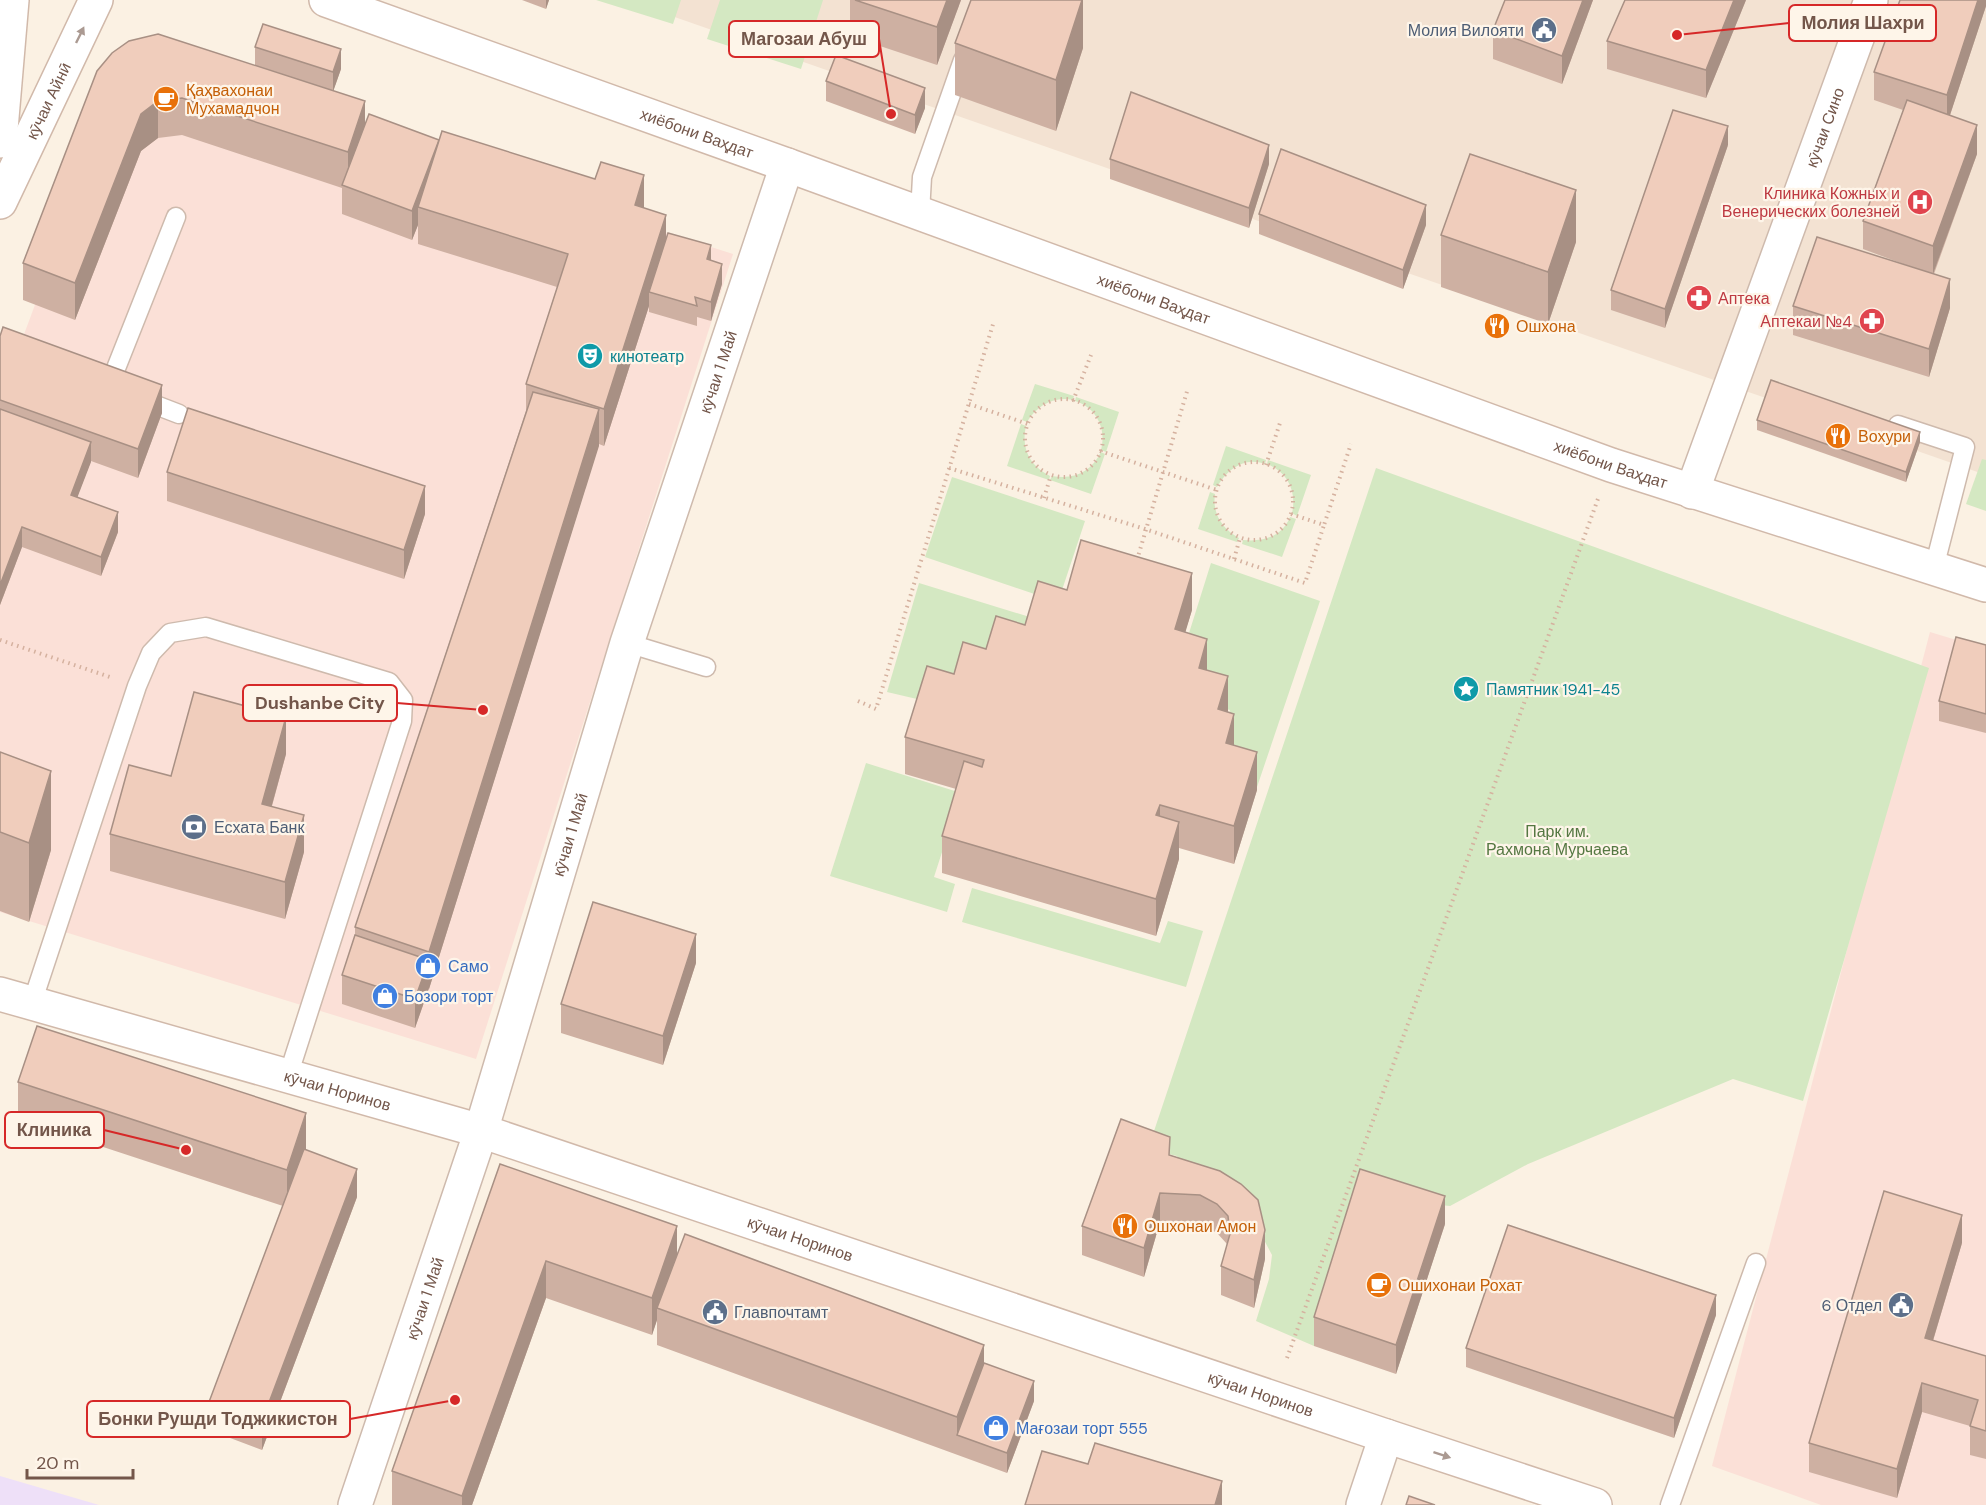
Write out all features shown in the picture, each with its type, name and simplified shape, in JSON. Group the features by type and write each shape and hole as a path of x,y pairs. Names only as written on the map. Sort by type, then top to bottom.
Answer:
{"street":[{"name":"кӯчаи Айнӣ","path":"0,141 12,0"},
{"name":"кӯчаи Айнӣ","path":"0,202 96,0"},
{"name":"кӯчаи Сино","path":"1692,492 1871,0"},
{"name":"хиёбони Ваҳдат","path":"338,2 1611,465 1986,585"},
{"name":"кӯчаи 1 Май","path":"355,1505 480,1131 627,643 787,165"},
{"name":"кӯчаи Норинов","path":"0,994 480,1131 1595,1505"},
{"path":"1363,1505 1386,1436"}],"lane":[{"path":"920,213 922,177 968,44"},
{"path":"176,217 103,383 179,414"},
{"path":"1886,421 1965,447 1934,568"},
{"path":"32,1003 137,686 151,653 170,633 206,627 389,682 403,700 402,721 288,1076"},
{"path":"627,643 706,668"},
{"path":"1670,1505 1756,1263"}],"path":[{"path":"858,701 876,709 994,321"},
{"path":"1073,401 1091,355"},
{"path":"1134,570 1188,388"},
{"path":"1057,400 1082,404 1099,422 1102,435 1096,460 1088,469 1076,475 1064,477 1051,475 1036,465 1026,448 1024,436 1028,424 1044,405 1057,400"},
{"path":"969,404 1028,424"},
{"path":"1266,465 1281,420"},
{"path":"949,468 1145,529 1305,583 1351,444"},
{"path":"1100,451 1217,490"},
{"path":"1247,463 1260,463 1282,475 1290,485 1293,498 1291,514 1278,532 1267,538 1254,540 1240,538 1230,532 1216,511 1217,490 1225,476 1235,467 1247,463"},
{"path":"1287,1358 1569,574 1611,465"},
{"path":"1044,498 1051,475"},
{"path":"1291,514 1324,525"},
{"path":"1234,559 1240,538"},
{"path":"0,640 137,686"}],"shaded area":[{"path":"626,0 1986,0 1986,475"},
{"path":"126,60 733,254 476,1059 0,912 0,399"},
{"path":"1930,632 1986,649 1986,1505 1821,1505 1712,1466"},
{"path":"0,1476 99,1505 0,1505"}],"green space":[{"path":"596,0 681,0 673,24"},
{"path":"720,0 823,0 801,69 707,39"},
{"path":"1035,384 1074,396 1073,400 1052,401 1036,411 1027,422 1022,420"},
{"path":"1076,397 1119,412 1106,452 1101,450 1102,434 1098,420 1089,408 1075,401"},
{"path":"1021,424 1026,426 1025,442 1028,455 1037,467 1050,476 1049,480 1007,466"},
{"path":"1226,446 1266,460 1265,464 1243,463 1231,470 1217,487 1213,485"},
{"path":"1101,452 1105,454 1091,494 1050,480 1052,476 1068,477 1081,473 1092,465"},
{"path":"1982,459 1986,460 1986,511 1966,504"},
{"path":"1268,460 1311,475 1297,516 1292,513 1293,498 1289,484 1280,472 1267,464"},
{"name":"Парк им. Рахмона Мурчаева","path":"1376,468 1929,668 1803,1101 1733,1079 1528,1164 1450,1206 1360,1197 1314,1346 1256,1321 1269,1279 1272,1255 1246,1206 1183,1168 1177,1156 1148,1149"},
{"path":"952,477 1085,521 1058,602 925,557"},
{"path":"1210,492 1215,494 1215,508 1220,520 1239,538 1237,542 1198,529"},
{"path":"1290,517 1296,519 1282,557 1242,544 1243,540 1265,539 1277,534 1287,524"},
{"path":"1211,563 1320,601 1257,787 1230,778 1222,744 1230,710 1203,703 1179,665"},
{"path":"919,583 1033,618 951,707 887,692"},
{"path":"866,763 961,793 934,877 955,884 947,912 830,876"},
{"path":"972,888 1160,943 1168,921 1203,931 1186,987 962,922"}],"building":[{"path":"855,0 947,0 937,27"},
{"path":"971,0 1082,0 1056,80 955,43"},
{"path":"1505,0 1583,0 1562,56 1493,30"},
{"path":"1625,0 1734,0 1706,70 1607,41"},
{"path":"1900,0 1978,0 1947,95 1874,72"},
{"path":"263,24 341,49 333,72 255,47"},
{"path":"158,34 365,101 348,152 182,98 158,101 141,114 75,283 23,263 97,71 112,53 129,41"},
{"path":"836,55 925,88 915,115 826,81"},
{"path":"1131,92 1269,145 1249,208 1110,159"},
{"name":"Клиника Кожных и Венерических болезней","path":"1907,100 1977,125 1933,246 1863,221"},
{"path":"1673,110 1728,126 1665,309 1611,290"},
{"path":"369,114 439,140 412,211 342,185"},
{"name":"кинотеатр","path":"442,131 595,179 601,162 644,175 635,205 666,215 604,409 526,384 568,254 418,207"},
{"path":"1281,149 1426,205 1403,270 1259,214"},
{"path":"1470,154 1576,190 1548,272 1441,235"},
{"path":"668,233 711,245 707,259 722,264 711,302 695,297 697,306 649,292"},
{"path":"1817,237 1950,279 1929,349 1793,306"},
{"path":"3,327 162,385 138,449 0,400 0,336"},
{"name":"Вохури","path":"1771,380 1920,432 1906,472 1757,420"},
{"path":"533,392 599,409 429,952 355,927"},
{"path":"188,408 425,486 404,550 167,472"},
{"path":"0,409 91,442 71,495 118,512 101,557 22,527 0,585"},
{"path":"1081,540 1192,573 1175,629 1207,639 1199,668 1228,676 1218,709 1234,714 1226,743 1257,752 1234,826 1160,805 1156,815 1179,822 1156,899 942,836 964,761 982,767 984,760 905,737 927,666 954,674 963,642 986,649 996,616 1025,625 1038,581 1067,590"},
{"path":"1956,637 1986,645 1986,714 1939,701"},
{"name":"Есхата Банк","path":"194,692 286,717 262,804 304,815 285,882 110,834 129,765 171,776"},
{"path":"0,752 51,771 29,843 0,832"},
{"path":"593,902 696,934 663,1036 561,1004"},
{"path":"355,935 429,960 415,999 342,975"},
{"path":"37,1026 306,1113 287,1170 18,1082"},
{"path":"1121,1119 1170,1137 1169,1155 1220,1171 1241,1184 1258,1200 1265,1230 1254,1280 1221,1266 1230,1234 1228,1216 1217,1204 1200,1195 1160,1193 1144,1248 1082,1226"},
{"path":"304,1149 357,1169 262,1421 209,1402"},
{"path":"500,1164 677,1226 652,1298 546,1261 462,1496 392,1471"},
{"name":"Ошихонаи Рохат","path":"1360,1169 1445,1196 1396,1345 1314,1317"},
{"name":"6 Отдел","path":"1884,1191 1962,1215 1925,1338 1986,1356 1986,1431 1970,1426 1978,1400 1922,1383 1897,1469 1809,1443"},
{"path":"1508,1225 1716,1295 1674,1418 1466,1348"},
{"path":"685,1234 984,1345 957,1417 657,1308"},
{"name":"Мағозаи торт 555","path":"984,1363 1034,1381 1007,1453 957,1435"},
{"path":"1095,1443 1222,1481 1215,1505 1025,1505 1042,1451 1088,1464"},
{"path":"1409,1496 1435,1505 1406,1505"}],"place":[{"name":"Молия Вилояти","path":"1544,30"},
{"name":"Молия Шахри","path":"1677,35"},
{"name":"Қаҳвахонаи Мухамадчон","path":"166,99"},
{"name":"Магозаи Абуш","path":"891,114"},
{"name":"Клиника Кожных и Венерических болезней","path":"1920,202"},
{"name":"Аптека","path":"1699,298"},
{"name":"Аптекаи №4","path":"1872,321"},
{"name":"Ошхона","path":"1497,326"},
{"name":"кинотеатр","path":"590,356"},
{"name":"Вохури","path":"1838,436"},
{"name":"Памятник 1941-45","path":"1466,689"},
{"name":"Dushanbe City","path":"483,710"},
{"name":"Есхата Банк","path":"194,827"},
{"name":"Само","path":"428,966"},
{"name":"Бозори торт","path":"385,996"},
{"name":"Клиника","path":"186,1150"},
{"name":"Ошхонаи Амон","path":"1125,1226"},
{"name":"Ошихонаи Рохат","path":"1379,1285"},
{"name":"6 Отдел","path":"1901,1305"},
{"name":"Главпочтамт","path":"715,1312"},
{"name":"Бонки Рушди Тоджикистон","path":"455,1400"},
{"name":"Мағозаи торт 555","path":"996,1428"}]}
